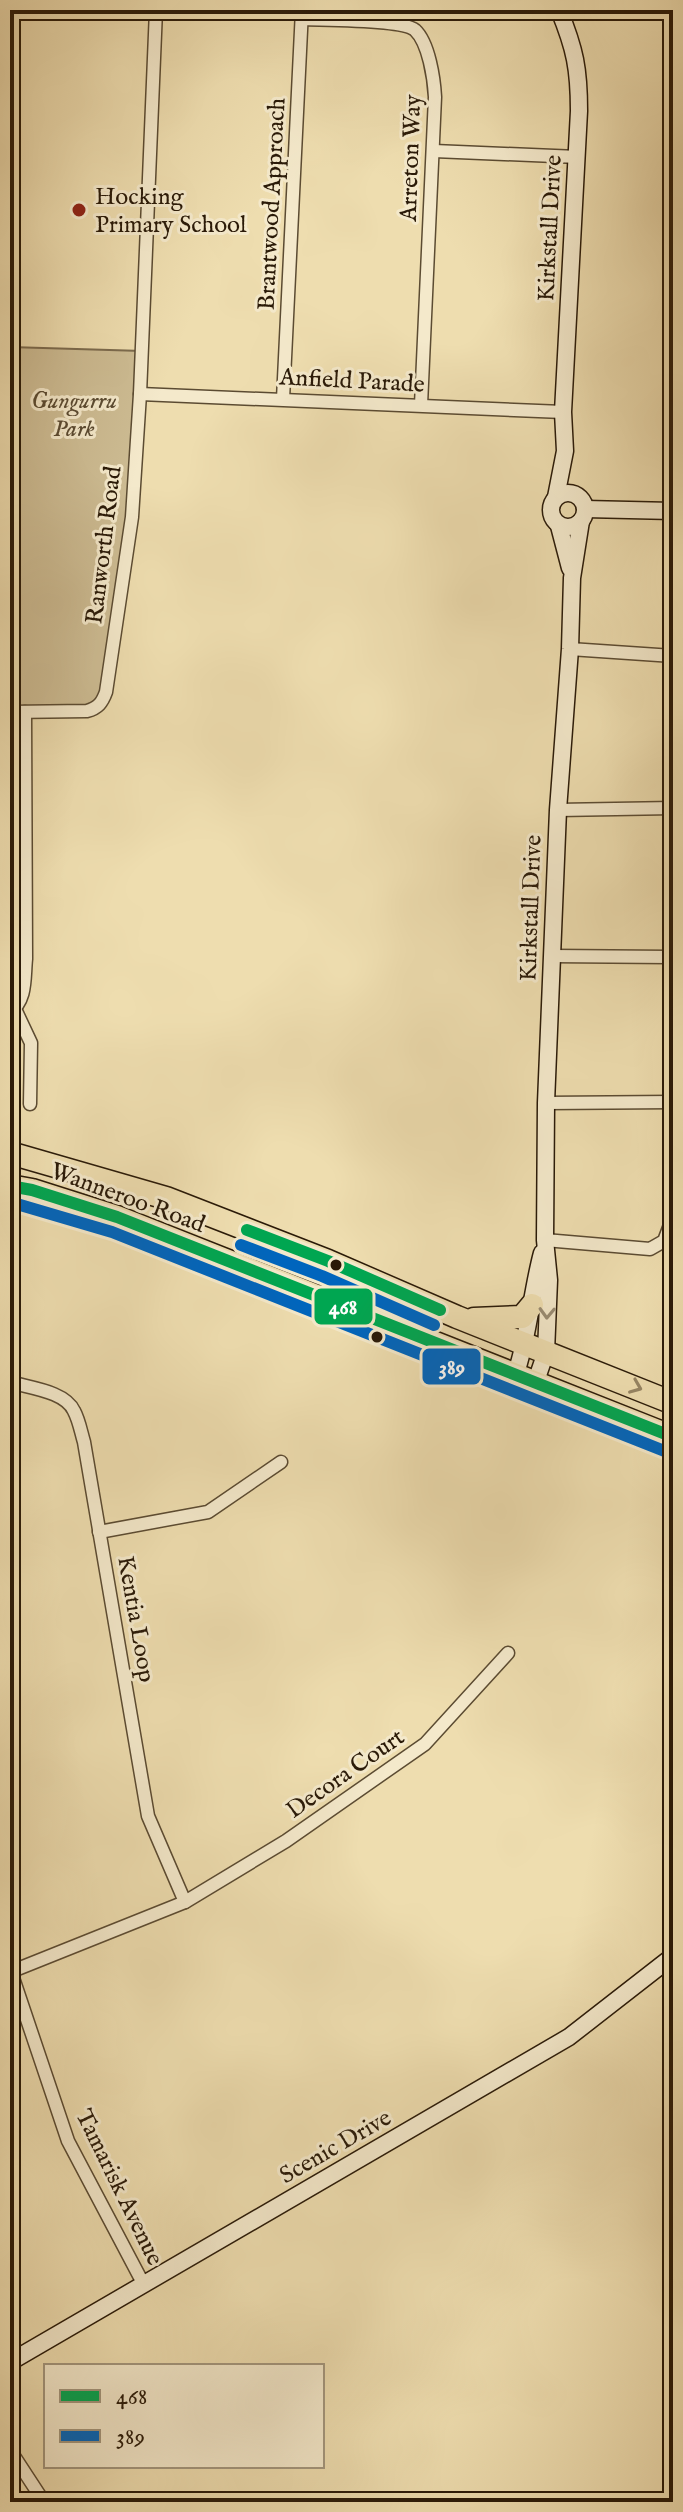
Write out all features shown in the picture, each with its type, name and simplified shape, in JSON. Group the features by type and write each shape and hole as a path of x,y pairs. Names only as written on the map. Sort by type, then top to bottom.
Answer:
{"highway":[{"name":"Wanneroo Road","path":"10,1153 166,1198 673,1403"},
{"name":"Wanneroo Road","path":"10,1186 117,1217 673,1437"},
{"path":"457,1317 511,1319 522,1317 532,1305"}],"street":[{"name":"Ranworth Road","path":"10,712 87,711 103,701 132,517 156,10"},
{"name":"Kirkstall Drive","path":"525,1380 536,1349 549,1280 545,1240 546,1103 558,810 572,578 582,509 565,451 563,412 578,157 579,70 559,10"},
{"name":"Arreton Way","path":"302,15 398,24 415,30 421,38 433,77 434,151 421,405"},
{"name":"Brantwood Approach","path":"283,399 302,15"},
{"path":"434,151 578,157"},
{"name":"Anfield Parade","path":"140,394 563,412"},
{"name":"Kirkstall Drive","path":"556,497 565,451"},
{"path":"582,509 570,527 559,526 551,512 556,497 567,493 582,509 673,511"},
{"name":"Kirkstall Drive","path":"559,526 572,578"},
{"path":"570,649 673,656"},
{"path":"25,712 26,959 23,996 12,1010 31,1043 30,1104"},
{"path":"558,810 673,808"},
{"path":"10,863 26,863"},
{"path":"552,956 672,956"},
{"path":"546,1103 673,1102"},
{"path":"545,1240 650,1249 664,1241 670,1225 673,1136"},
{"name":"Kirkstall Drive","path":"536,1349 532,1305 545,1240"},
{"name":"Kentia Loop","path":"10,1382 59,1396 74,1410 84,1442 148,1816 185,1902"},
{"path":"99,1532 208,1512 281,1462"},
{"name":"Decora Court","path":"10,1972 185,1902 286,1841 425,1744 508,1653"},
{"name":"Scenic Drive","path":"10,2362 569,2037 673,1956"},
{"name":"Tamarisk Avenue","path":"10,1972 68,2141 144,2285"},
{"path":"10,2450 44,2502"}],"green space":[{"name":"Gungurru Park","path":"10,347 142,351 132,517 106,692 96,708 10,712"}],"transit line":[{"name":"468","path":"10,1186 117,1217 673,1437"},
{"name":"389","path":"10,1202 112,1232 667,1452"},
{"name":"468","path":"247,1230 440,1310"},
{"name":"389","path":"241,1245 434,1325"}],"place":[{"name":"Hocking Primary School","path":"79,210"}]}
